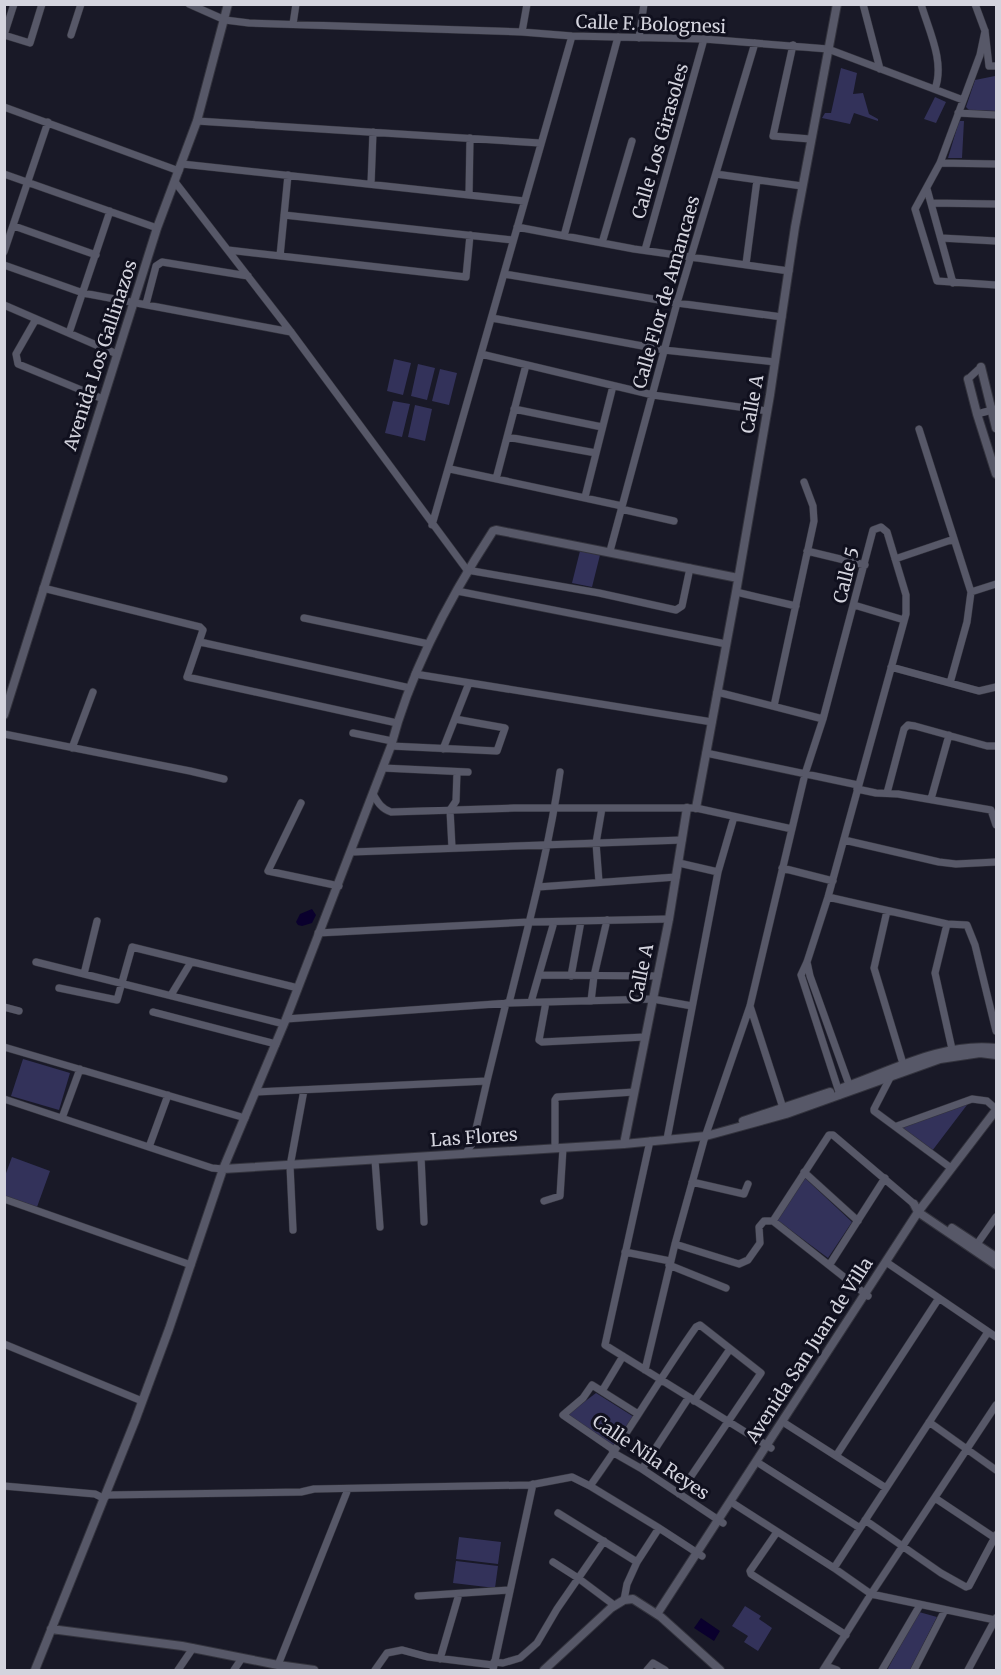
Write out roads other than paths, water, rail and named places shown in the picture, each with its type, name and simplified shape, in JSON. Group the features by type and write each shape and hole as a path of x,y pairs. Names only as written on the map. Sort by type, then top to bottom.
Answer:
{"street":[{"path":"14,4 4,35 30,43 42,4"},
{"path":"71,35 81,4"},
{"name":"Calle F. Bolognesi","path":"189,4 225,20 572,36 704,39 828,49 963,100"},
{"name":"Avenida Los Gallinazos","path":"4,715 157,228 197,121 228,4"},
{"path":"293,24 296,4"},
{"path":"522,32 527,4"},
{"path":"639,38 644,4"},
{"name":"Calle A","path":"624,1144 669,919 682,840 706,753 712,722 767,411 810,139 837,4"},
{"path":"863,4 880,69"},
{"path":"921,4 939,65 935,90"},
{"path":"975,4 985,31 989,66 996,66"},
{"path":"985,31 980,56 940,163 915,209 937,281 996,285"},
{"path":"432,525 450,469 572,36"},
{"path":"564,236 618,37"},
{"name":"Calle Los Girasoles","path":"645,250 704,39"},
{"name":"Calle Flor de Amancaes","path":"610,551 677,303 755,43"},
{"path":"794,45 773,136 810,139"},
{"path":"4,107 180,167 288,175 524,201"},
{"path":"958,114 996,115"},
{"path":"197,121 540,143"},
{"path":"4,252 48,122"},
{"path":"371,184 373,132"},
{"path":"469,195 470,138"},
{"path":"602,243 632,141"},
{"path":"940,163 996,164"},
{"path":"4,174 157,228"},
{"path":"716,174 802,186"},
{"path":"280,256 288,175"},
{"path":"746,264 757,180"},
{"path":"175,182 291,332 467,570 599,593 676,610 682,606 690,568"},
{"path":"927,189 953,283"},
{"path":"931,203 996,204"},
{"path":"69,333 110,211"},
{"path":"284,215 513,240"},
{"path":"14,226 96,255"},
{"path":"517,227 645,250 789,271"},
{"path":"228,250 466,277 471,236"},
{"path":"941,238 996,241"},
{"path":"146,304 156,267 162,262 248,276"},
{"path":"4,265 83,293 291,332"},
{"path":"504,274 677,303 782,317"},
{"path":"4,305 117,354"},
{"path":"492,318 664,350 775,362"},
{"path":"36,319 16,354 18,364 103,399"},
{"path":"481,354 653,395 767,411"},
{"path":"496,478 526,365"},
{"path":"996,428 994,410 981,367 968,379 996,474"},
{"path":"585,497 613,386"},
{"path":"994,410 996,399"},
{"path":"514,409 602,427"},
{"path":"977,414 994,410"},
{"path":"919,429 971,592 967,622 950,683"},
{"path":"507,437 596,453"},
{"path":"450,469 585,497 674,521"},
{"path":"774,706 814,516 804,482"},
{"name":"Calle 5","path":"645,1370 692,1182 750,1006 805,774 823,719 872,532 878,527 887,532 906,596 907,608 828,897 807,962 801,971 801,978 839,1093"},
{"path":"35,1671 142,1401 223,1169 276,1044 318,933 352,852 410,688 429,644 467,570 493,531 496,530 738,578"},
{"path":"895,559 954,539"},
{"path":"807,551 865,565"},
{"path":"971,592 996,584"},
{"path":"43,588 200,627 203,630 200,642 187,678 397,723"},
{"path":"456,591 726,644"},
{"path":"736,592 796,606"},
{"path":"854,604 904,620"},
{"path":"304,618 429,644"},
{"path":"200,642 410,688"},
{"path":"891,667 978,691 996,687"},
{"path":"416,674 712,722"},
{"path":"443,749 469,683"},
{"path":"72,748 93,692"},
{"path":"717,693 823,719"},
{"path":"353,733 392,744 497,751 505,728 455,719"},
{"path":"887,793 905,728 910,725 996,749"},
{"path":"4,734 224,779"},
{"path":"931,799 949,735"},
{"path":"706,753 887,793 994,809 996,825"},
{"path":"383,768 468,772"},
{"path":"452,848 450,810 456,801 457,772"},
{"path":"466,1154 473,1142 538,887 555,808 560,772"},
{"path":"373,794 384,810 391,812 555,808 691,808 792,829"},
{"path":"301,802 268,871 339,886"},
{"path":"599,882 596,843 602,808"},
{"path":"667,1139 718,872 734,817"},
{"path":"352,852 682,840"},
{"path":"843,840 939,862 967,864 996,862"},
{"path":"679,863 718,872"},
{"path":"782,868 832,881"},
{"path":"538,887 676,877"},
{"path":"828,897 947,924 968,925 996,1031"},
{"path":"887,911 874,968 905,1069"},
{"path":"318,933 529,922 669,919"},
{"path":"591,1000 607,920"},
{"path":"84,974 97,921"},
{"path":"571,976 581,921"},
{"path":"531,1002 554,922"},
{"path":"947,924 935,973 952,1049"},
{"path":"59,988 117,1000 132,947 298,988"},
{"path":"36,962 285,1021 531,1002 653,999 693,1006"},
{"path":"171,995 191,962"},
{"path":"807,962 850,1089"},
{"path":"539,975 658,976"},
{"path":"546,1002 540,1040 542,1042 645,1037"},
{"path":"750,1006 783,1108"},
{"path":"4,1007 19,1011"},
{"path":"153,1012 276,1044"},
{"name":"Las Flores","path":"223,1169 624,1144 706,1136 758,1123 905,1069 952,1049 978,1046 996,1048"},
{"path":"4,1047 245,1118"},
{"name":"Las Flores","path":"850,1089 891,1078 905,1069 954,1056 980,1053 996,1055"},
{"path":"62,1118 80,1069"},
{"path":"891,1078 874,1109 951,1168"},
{"path":"256,1092 487,1081"},
{"path":"293,1230 290,1166 304,1090"},
{"path":"544,1200 560,1196 555,1100 557,1097 634,1092"},
{"name":"Las Flores","path":"726,1130 732,1125 783,1108 839,1093"},
{"path":"149,1147 168,1095"},
{"path":"4,1099 212,1168 223,1169"},
{"path":"897,1126 972,1099 987,1101 996,1109"},
{"name":"Avenida San Juan de Villa","path":"732,1504 786,1424 920,1210 996,1109"},
{"name":"Avenida San Juan de Villa","path":"659,1616 867,1294 889,1264 920,1210 996,1117"},
{"path":"773,1221 826,1137 833,1135 920,1210 996,1264"},
{"path":"650,1141 605,1345 769,1447"},
{"path":"421,1156 424,1222"},
{"path":"375,1160 380,1227"},
{"path":"804,1172 858,1221"},
{"path":"830,1264 885,1178"},
{"path":"692,1182 744,1194 748,1184"},
{"path":"4,1199 190,1264"},
{"path":"975,1247 996,1216"},
{"path":"675,1244 739,1264 748,1260 760,1243 759,1227 764,1221 773,1221 867,1294"},
{"path":"975,1247 996,1257"},
{"path":"626,1252 670,1263 726,1288"},
{"path":"889,1264 996,1337"},
{"path":"836,1456 939,1298"},
{"path":"590,1485 614,1453 660,1379 700,1325 761,1373 679,1494"},
{"path":"834,1568 988,1332"},
{"path":"4,1344 142,1401"},
{"path":"642,1469 730,1349"},
{"path":"623,1356 602,1391 638,1414"},
{"name":"Calle Nila Reyes","path":"602,1391 592,1385 583,1398 563,1415 611,1448 614,1453 721,1522"},
{"path":"837,1671 824,1668 996,1405"},
{"path":"929,1422 996,1470"},
{"path":"786,1424 886,1488"},
{"path":"760,1464 860,1528"},
{"path":"103,1498 108,1495 301,1492 314,1489 533,1484 572,1477 590,1485 699,1554"},
{"path":"493,1666 533,1484"},
{"path":"4,1486 95,1494 103,1498"},
{"path":"278,1665 348,1488"},
{"path":"865,1520 940,1573 966,1587 969,1586 996,1537 935,1498"},
{"path":"732,1504 871,1594 996,1619 968,1671"},
{"path":"558,1513 637,1562"},
{"path":"624,1600 627,1584 637,1562 660,1528"},
{"path":"777,1532 750,1571 751,1574 846,1635"},
{"path":"375,1671 387,1653 402,1650 440,1659 493,1666 519,1658 537,1643 604,1541"},
{"path":"553,1562 579,1578 614,1605"},
{"path":"418,1596 509,1590"},
{"path":"440,1659 459,1594"},
{"path":"544,1671 614,1605 633,1599 659,1616 720,1671"},
{"path":"882,1671 920,1605"},
{"path":"914,1671 945,1610"},
{"path":"51,1629 193,1648 314,1671"},
{"path":"178,1671 193,1648"},
{"path":"234,1671 242,1658"},
{"path":"647,1671 653,1663 665,1671"}]}
